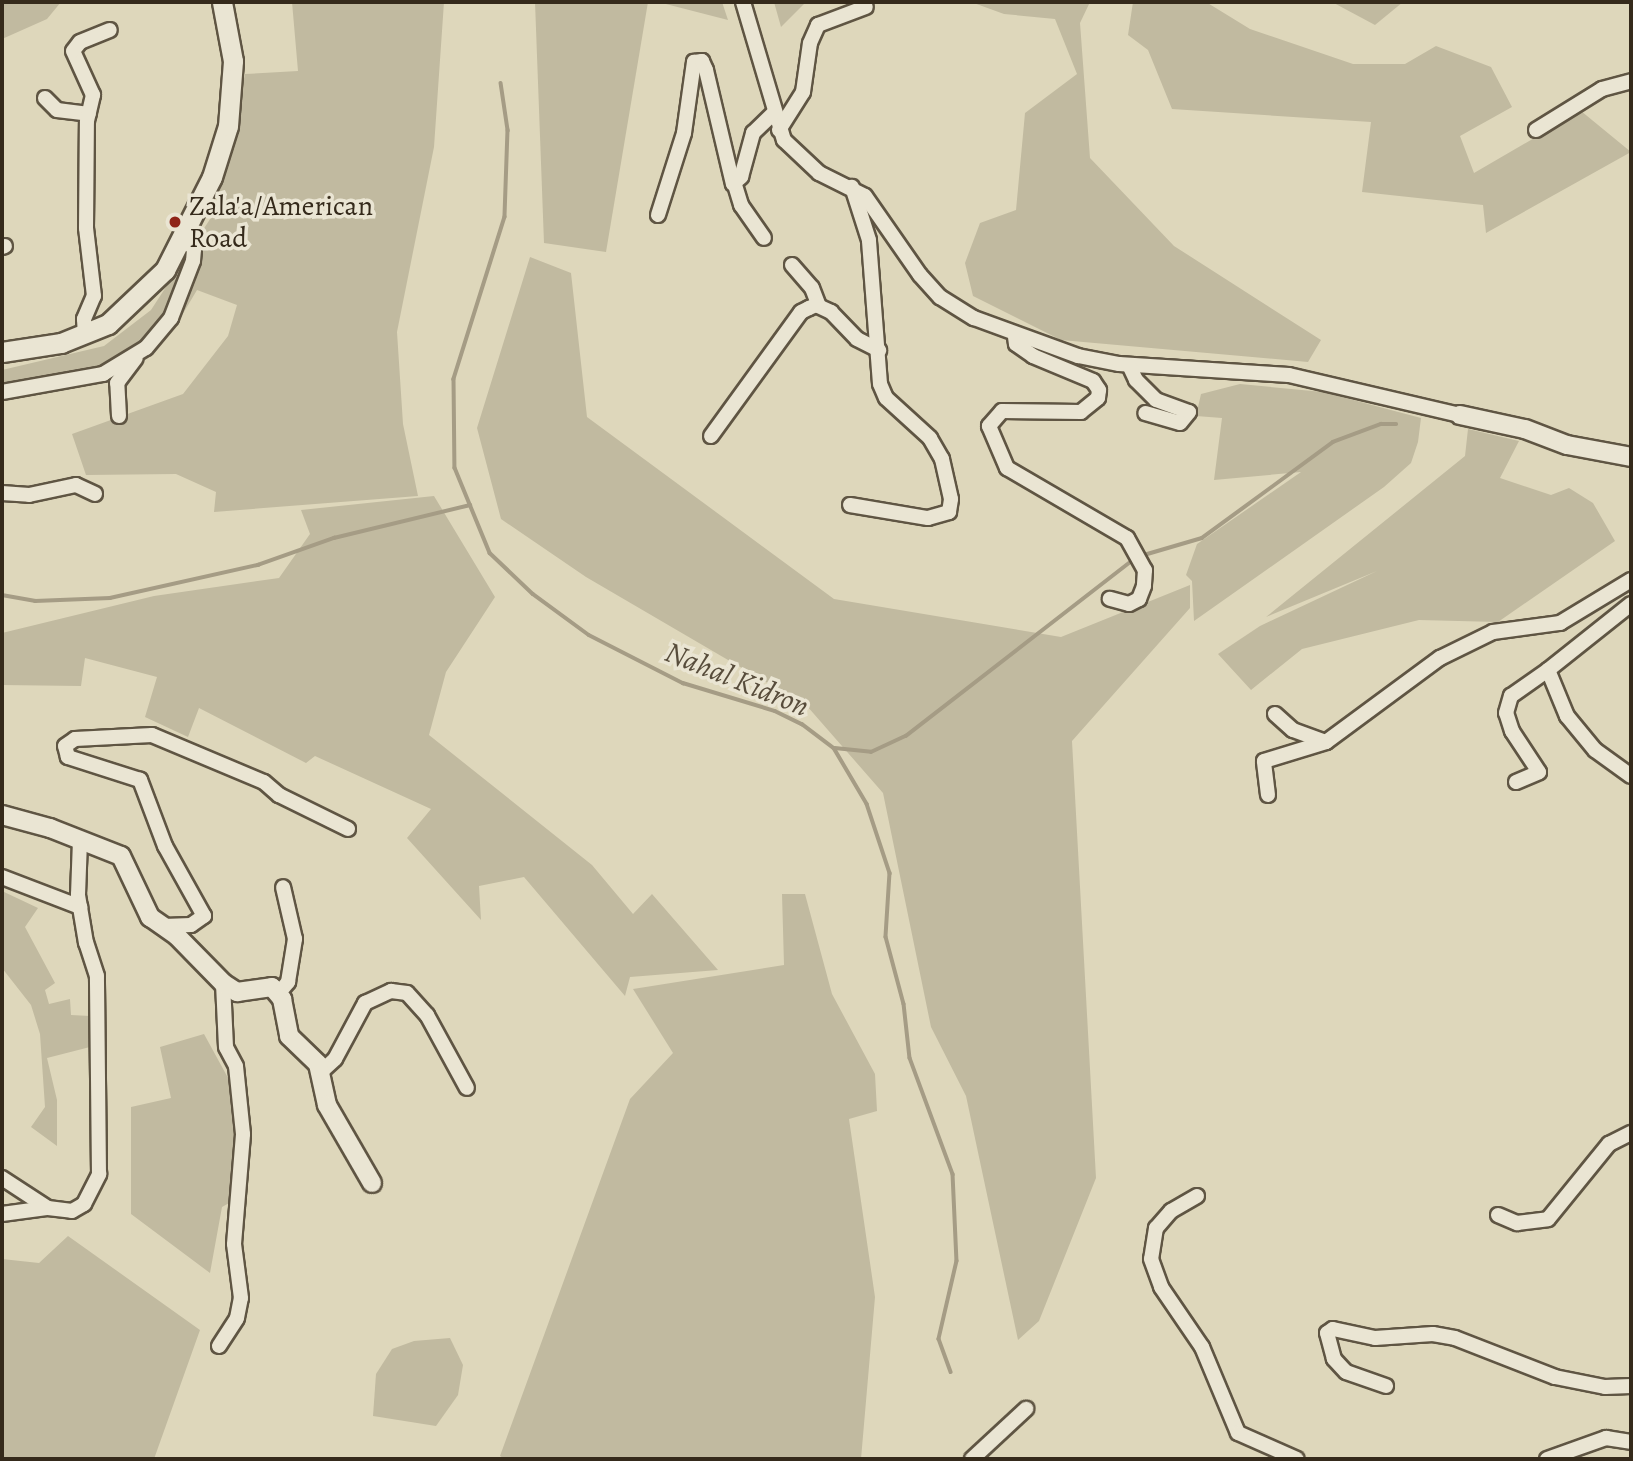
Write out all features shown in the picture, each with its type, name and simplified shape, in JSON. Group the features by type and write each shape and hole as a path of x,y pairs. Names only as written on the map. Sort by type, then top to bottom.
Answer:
{"main road":[{"path":"2,352 61,343 108,324 135,302 165,270 212,177 228,127 233,61 222,2"}],"street":[{"path":"743,2 779,130 796,154 819,173 852,187 873,205 900,250 940,297 974,318 1015,336 1078,356 1129,365 1289,375 1525,429 1567,445 1631,457"},
{"path":"779,130 803,92 810,43 818,25 866,7"},
{"path":"85,334 84,319 94,296 86,228 89,114 93,95 73,51 80,42 110,30"},
{"path":"658,215 684,133 692,68 697,60 710,84 741,205 764,237"},
{"path":"1536,130 1602,89 1631,81"},
{"path":"45,98 57,110 89,114"},
{"path":"735,185 753,133 774,113"},
{"path":"850,505 928,518 951,508 948,481 930,438 886,398 880,384 869,240 852,187"},
{"path":"119,416 117,383 170,318 193,261 194,249 182,236"},
{"path":"792,265 812,288 819,306 831,312 857,339 879,350"},
{"path":"711,436 801,312 819,306"},
{"path":"1015,336 1016,344 1025,350 1093,381 1099,390 1098,398 1081,412 1002,411 989,426 1007,468 1128,538 1141,560 1144,586 1139,599 1129,604 1110,599"},
{"path":"2,392 103,374 146,348"},
{"path":"1129,365 1136,380 1156,400 1189,412 1180,424 1145,413"},
{"path":"2,493 29,495 76,485 94,494"},
{"path":"1268,795 1264,761 1326,742 1440,658 1493,632 1560,623 1631,580"},
{"path":"1516,782 1539,772 1512,732 1506,713 1511,696 1631,604"},
{"path":"1548,670 1567,716 1595,750 1631,776"},
{"path":"1275,714 1293,730 1326,742"},
{"path":"164,926 191,925 204,916 165,846 140,780 68,757 65,746 75,739 152,735 264,782 279,794 348,829"},
{"path":"2,815 121,856 150,917 164,926 223,982 237,992 272,987 278,994 289,1036 321,1072 327,1105 372,1183"},
{"path":"2,1214 48,1208 72,1211 84,1204 99,1174 97,976 80,907 80,841"},
{"path":"2,877 80,907"},
{"path":"278,994 288,982 295,939 283,887"},
{"path":"219,1346 237,1318 241,1297 234,1244 243,1134 236,1066 226,1047 223,982"},
{"path":"321,1072 335,1059 365,1003 374,995 399,992 407,993 427,1015 467,1088"},
{"path":"1498,1215 1517,1223 1548,1219 1609,1144 1631,1133"},
{"path":"2,1178 48,1208"},
{"path":"1197,1196 1171,1211 1156,1228 1151,1259 1161,1287 1202,1347 1238,1433 1297,1459"},
{"path":"1386,1386 1346,1372 1331,1352 1327,1333 1333,1329 1376,1338 1433,1334 1455,1338 1555,1377 1605,1387 1631,1386"},
{"path":"972,1459 1026,1409"},
{"path":"1547,1459 1606,1438 1631,1442"}],"shaded area":[{"path":"2,2 61,2 47,19 2,39"},
{"path":"292,2 444,2 434,147 397,332 403,424 418,496 214,512 216,492 176,474 86,475 72,434 183,394 228,336 237,305 197,290 175,327 91,370 2,387 2,370 104,346 151,310 214,213 245,74 298,71"},
{"path":"535,2 648,2 606,252 544,243"},
{"path":"658,2 722,2 728,20"},
{"path":"774,2 806,2 781,27"},
{"path":"971,2 1090,2 1080,23 1090,158 1174,246 1321,340 1308,362 1061,340 973,296 965,263 980,223 1016,210 1025,113 1077,74 1055,19 1004,14"},
{"path":"1133,2 1206,2 1250,29 1353,64 1405,64 1436,46 1491,67 1512,107 1460,136 1474,173 1581,111 1631,152 1486,233 1483,205 1362,192 1371,122 1172,109 1148,50 1128,35"},
{"path":"1332,2 1403,2 1375,25"},
{"path":"530,257 571,273 587,417 834,599 1061,637 1190,585 1190,608 1072,741 1096,1178 1039,1321 1018,1340 966,1096 931,1027 883,793 807,706 586,577 501,519 477,428"},
{"path":"1240,384 1323,392 1421,418 1418,442 1411,463 1384,487 1194,621 1192,581 1186,575 1197,544 1301,472 1214,480 1222,418 1196,416 1201,394"},
{"path":"1468,429 1519,441 1500,478 1551,495 1569,488 1593,503 1615,541 1498,622 1419,620 1302,649 1251,690 1218,654 1260,626 1377,571 1266,617 1465,456"},
{"path":"434,496 495,597 446,672 429,735 592,865 633,914 652,894 718,970 630,977 625,996 524,877 479,886 481,920 407,838 431,809 315,756 306,763 199,708 188,737 145,717 157,677 85,658 81,686 2,685 2,633 154,596 279,578 310,534 301,510"},
{"path":"2,891 38,908 25,927 55,983 45,990 49,1004 70,999 71,1015 90,1016 90,1047 47,1058 57,1100 57,1146 31,1127 45,1107 40,1034 31,1005 2,968"},
{"path":"782,894 805,894 832,994 875,1074 877,1111 849,1119 875,1297 861,1459 505,1459 500,1456 630,1099 673,1053 633,989 784,965"},
{"path":"204,1034 233,1087 238,1155 231,1202 222,1207 210,1273 131,1214 131,1107 171,1098 160,1047"},
{"path":"68,1236 200,1330 154,1459 2,1459 2,1259 39,1263"},
{"path":"450,1338 463,1365 458,1395 436,1426 373,1416 376,1374 392,1349 414,1341"}],"waterway":[{"name":"Nahal Kidron","path":"501,83 508,130 505,217 454,379 455,468 490,553 533,594 589,635 683,683 775,711 802,724 834,748 867,804 890,873 886,937 904,1004 910,1058 953,1174 957,1261 939,1339 951,1372"},
{"path":"1144,555 1202,538 1333,442 1381,424 1396,424"},
{"path":"2,595 35,601 110,598 258,565 334,538 470,505"},
{"path":"835,748 871,752 906,736 1133,560"}],"place":[{"name":"Zala'a/American Road","path":"175,222"}]}
